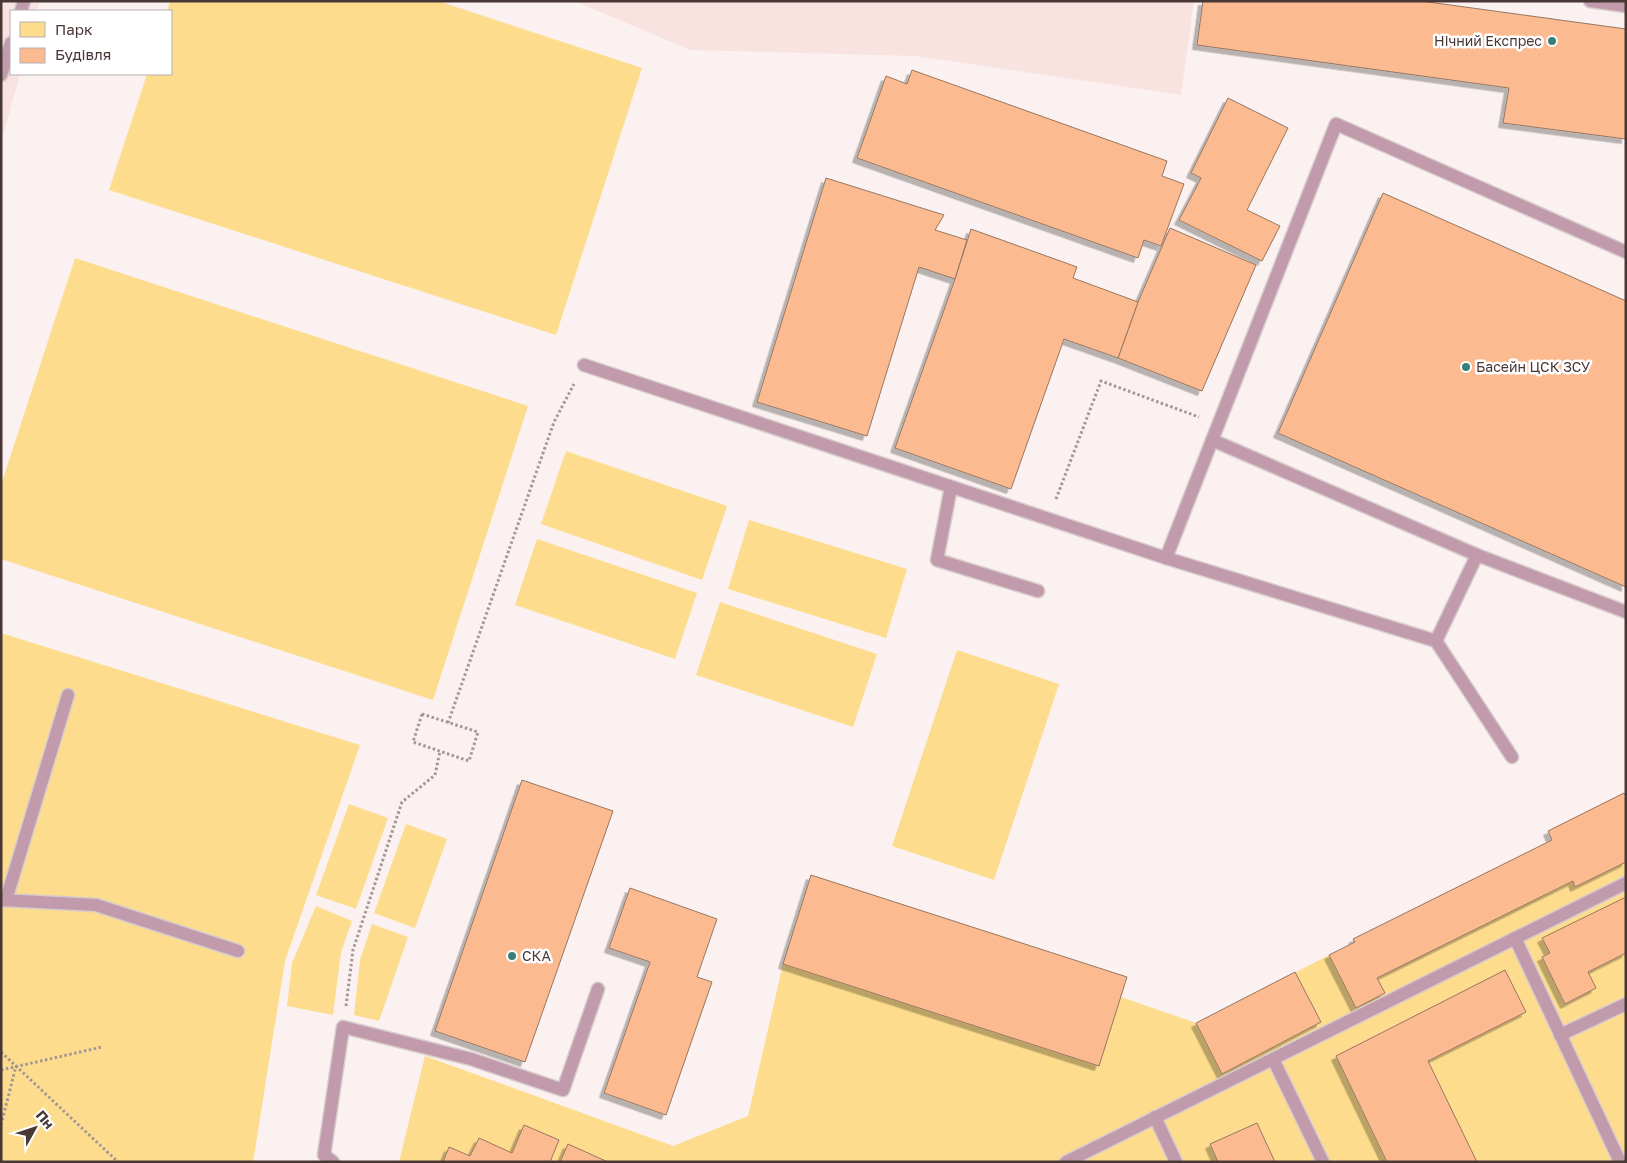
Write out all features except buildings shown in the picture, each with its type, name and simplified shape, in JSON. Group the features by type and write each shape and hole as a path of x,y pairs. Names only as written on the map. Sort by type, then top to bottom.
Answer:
{"lane":[{"path":"1590,1 1626,6"},
{"path":"1,75 10,46"},
{"path":"1166,558 1336,124 1626,252"},
{"path":"584,365 1166,558 1436,641 1512,757"},
{"path":"1212,440 1477,555 1626,612"},
{"path":"951,487 937,560 1038,591"},
{"path":"1436,641 1477,555"},
{"path":"68,695 4,900 96,905 238,951"},
{"path":"1066,1162 1626,883"},
{"path":"1515,938 1560,1035 1621,1154"},
{"path":"333,1162 324,1155 344,1026 471,1059 563,1090 598,989"},
{"path":"1560,1035 1626,1004"},
{"path":"1273,1059 1323,1162"},
{"path":"1155,1117 1176,1162"}],"path":[{"path":"448,723 554,422 584,365"},
{"path":"1048,519 1100,381 1218,424"},
{"path":"422,714 478,732 469,761 440,750 413,742 422,714"},
{"path":"344,1026 353,950 402,802 435,775 440,750"},
{"path":"1,1070 102,1047"},
{"path":"1,1052 118,1162"},
{"path":"1,1125 16,1066"}],"shaded area":[{"path":"1,1 40,1 37,10 10,10 10,75 20,75 1,143"},
{"path":"574,1 1194,1 1181,95 915,56 690,50"}],"green space":[{"path":"170,1 438,1 642,68 556,335 109,190 147,75 172,75 172,10 167,10"},
{"path":"75,258 528,406 433,700 1,559 1,485"},
{"path":"566,451 727,506 702,580 541,524"},
{"path":"749,520 907,569 886,638 728,589"},
{"path":"537,539 697,593 675,659 515,605"},
{"path":"720,602 877,654 853,727 696,675"},
{"path":"1,633 360,745 285,961 253,1162 1,1162"},
{"path":"957,650 1059,684 994,880 892,846"},
{"path":"1624,793 1626,796 1626,1162 399,1162 425,1056 673,1146 748,1116 783,964 811,875 1127,977 1121,997 1196,1023 1355,942 1353,939 1552,840 1548,831"},
{"path":"349,804 388,818 356,909 316,895"},
{"path":"406,824 447,839 415,928 374,913"},
{"path":"316,906 352,921 341,952 333,1015 287,1006 292,963"},
{"path":"372,924 408,937 379,1021 354,1015 360,960"}],"place":[{"name":"Нічний Експрес","path":"1552,41"},
{"name":"Басейн ЦСК ЗСУ","path":"1466,367"},
{"name":"СКА","path":"512,956"}]}
